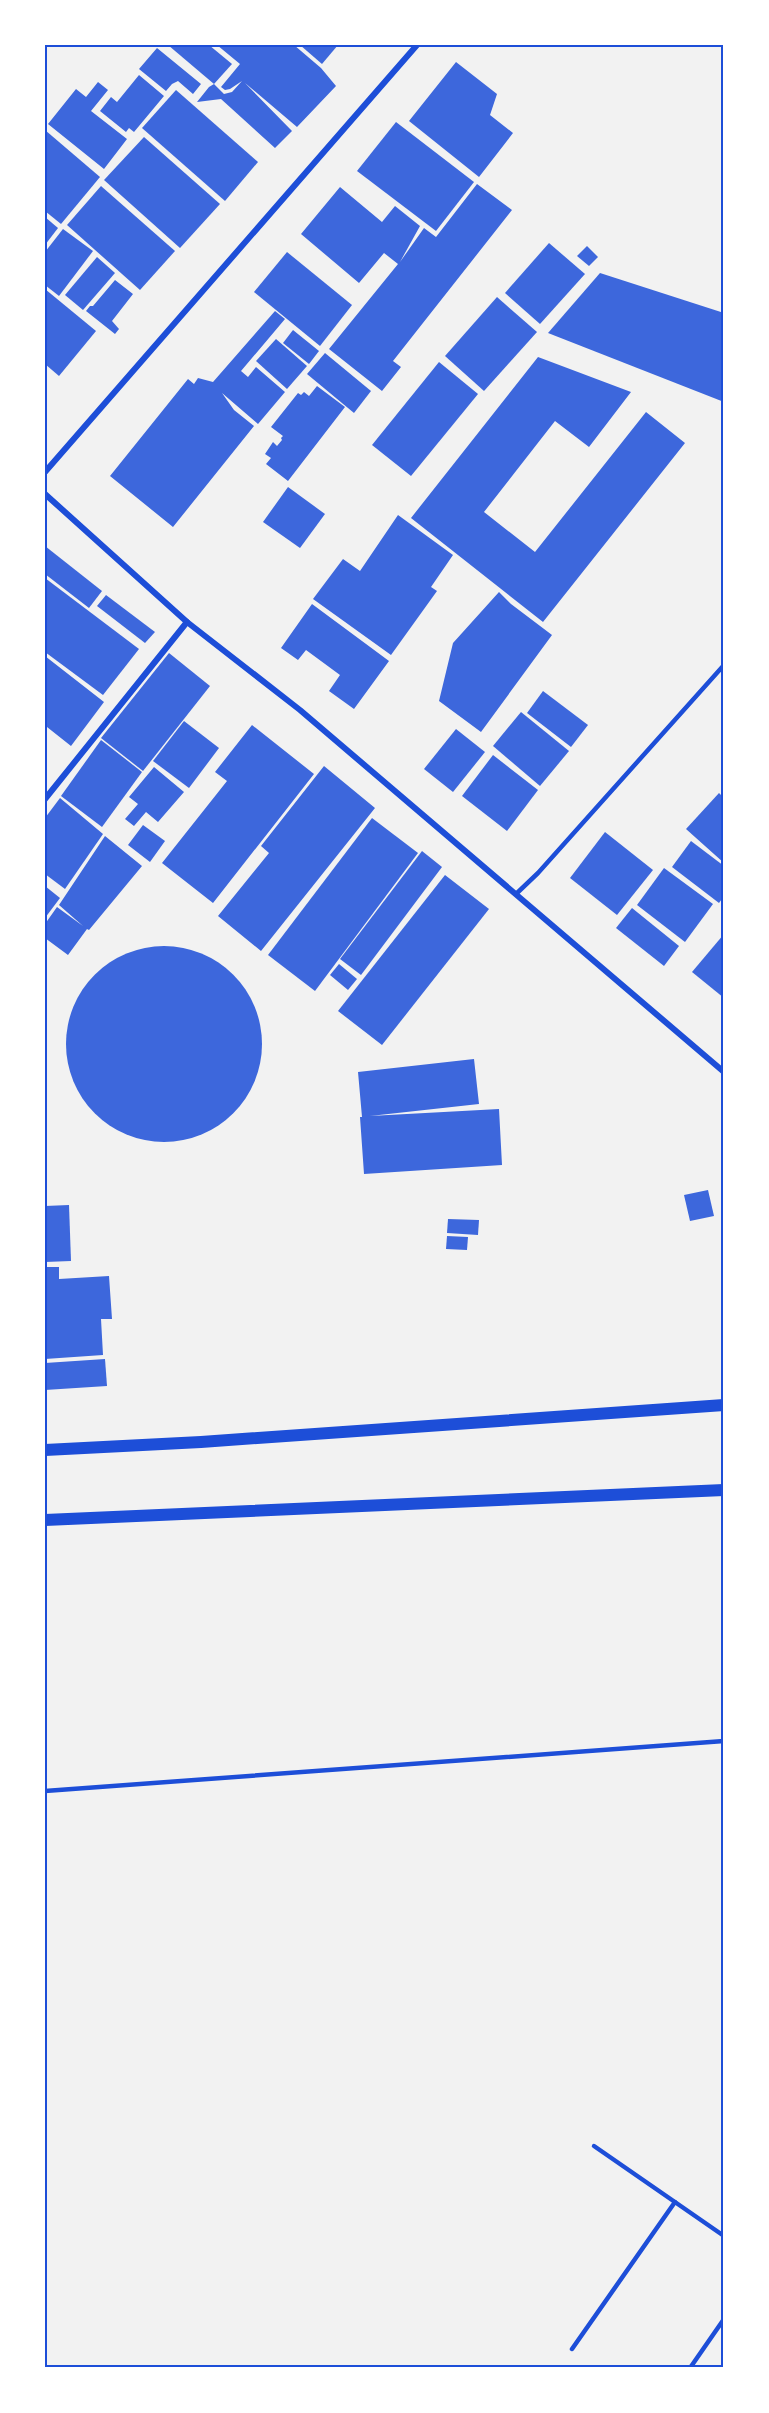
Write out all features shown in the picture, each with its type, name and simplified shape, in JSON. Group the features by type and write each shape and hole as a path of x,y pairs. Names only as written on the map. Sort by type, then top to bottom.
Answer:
{"main road":[{"path":"45,1450 213,1441 724,1405"},
{"path":"45,1520 724,1491"}],"street":[{"path":"45,472 417,45"},
{"path":"45,494 187,622 300,710 724,1072"},
{"path":"45,799 187,622"}],"lane":[{"path":"516,894 538,873 724,665"},
{"path":"45,1791 724,1741"},
{"path":"594,2146 724,2236"},
{"path":"572,2349 675,2202"},
{"path":"690,2368 724,2319"}],"building":[{"path":"168,45 209,45 232,64 214,84"},
{"path":"217,45 294,45 321,68 336,86 297,127 245,83 292,131 275,148 221,99 197,102 214,84 224,94 232,92 242,81 230,89 225,90 221,87 240,64"},
{"path":"300,45 338,45 322,64"},
{"path":"157,48 201,84 193,94 178,81 166,91 139,69"},
{"path":"456,62 497,94 490,115 513,133 479,177 409,121"},
{"path":"139,75 164,96 134,132 129,128 126,132 100,111 111,97 117,102"},
{"path":"98,82 108,90 91,111 127,139 104,169 48,124 76,89 86,97"},
{"path":"176,90 258,162 225,201 142,128"},
{"path":"396,122 474,182 436,231 357,171"},
{"path":"45,130 100,177 61,224 45,211"},
{"path":"144,137 220,204 180,248 104,180"},
{"path":"477,184 512,210 393,361 401,367 382,391 329,349 398,264 384,253 359,283 301,234 340,187 382,222 395,206 420,226 400,262 424,228 436,237"},
{"path":"101,186 175,251 140,290 67,225"},
{"path":"45,217 58,228 45,245"},
{"path":"63,229 93,251 59,296 45,285 45,252"},
{"path":"549,243 585,274 540,324 505,293"},
{"path":"587,246 598,257 589,266 577,256"},
{"path":"287,252 352,305 320,346 254,292"},
{"path":"97,257 115,273 83,310 65,295"},
{"path":"600,273 724,313 724,402 548,333"},
{"path":"115,280 133,294 112,321 119,329 115,334 86,311"},
{"path":"45,289 96,331 59,376 45,364"},
{"path":"497,297 537,332 484,391 445,356"},
{"path":"275,311 285,319 241,371 248,377 256,367 285,392 258,424 222,393 234,410 254,426 173,527 110,476 188,379 194,384 198,378 213,382"},
{"path":"293,330 319,351 309,364 283,343"},
{"path":"276,339 307,366 287,389 256,361"},
{"path":"325,353 371,391 354,413 307,374"},
{"path":"538,357 631,392 589,447 555,421 484,512 535,552 646,412 685,443 543,622 411,518"},
{"path":"439,362 478,394 411,476 372,445"},
{"path":"317,386 345,407 288,481 266,464 271,458 265,454 273,442 277,446 283,436 271,427 298,393 301,395 304,392 309,396"},
{"path":"288,487 325,514 300,548 263,522"},
{"path":"398,515 453,555 431,587 437,591 391,655 313,599 343,559 360,571"},
{"path":"45,546 102,591 89,608 45,574"},
{"path":"45,578 139,649 103,695 45,652"},
{"path":"499,592 552,635 481,732 439,701 453,643"},
{"path":"106,595 155,632 145,643 97,606"},
{"path":"312,604 389,661 354,709 329,691 340,675 306,650 298,660 281,648"},
{"path":"169,653 210,686 143,771 101,738"},
{"path":"45,656 104,702 71,746 47,727 45,729"},
{"path":"543,691 588,725 571,747 527,713"},
{"path":"521,712 569,751 540,786 493,746"},
{"path":"184,721 219,748 189,788 153,761"},
{"path":"252,725 314,774 213,903 162,863 227,781 215,772"},
{"path":"456,729 485,752 453,792 424,769"},
{"path":"101,740 142,772 102,827 61,796"},
{"path":"493,755 538,790 507,831 462,796"},
{"path":"324,766 375,808 261,951 218,916 269,853 261,846"},
{"path":"154,767 184,792 158,822 146,812 134,826 125,819 138,804 129,797"},
{"path":"719,793 724,798 724,863 686,829"},
{"path":"60,798 103,834 65,889 45,874 45,818"},
{"path":"372,818 418,853 315,991 268,955"},
{"path":"143,825 165,841 150,862 128,845"},
{"path":"605,832 653,870 617,915 570,878"},
{"path":"105,836 142,866 89,930 87,929 68,955 45,938 45,924 57,907 83,926 59,905"},
{"path":"691,841 724,866 724,896 719,903 672,867"},
{"path":"422,851 442,867 361,975 340,959"},
{"path":"664,868 713,904 685,942 637,905"},
{"path":"445,875 489,909 382,1045 338,1011"},
{"path":"45,886 60,898 45,918"},
{"path":"632,908 679,946 664,966 616,928"},
{"path":"724,934 724,998 692,972"},
{"path":"164,946 183,948 210,958 226,968 240,982 254,1007 260,1025 262,1044 260,1063 250,1090 240,1106 226,1120 201,1134 183,1140 164,1142 145,1140 118,1130 102,1120 88,1106 74,1081 68,1063 66,1044 68,1025 78,998 88,982 102,968 127,954 145,948"},
{"path":"339,964 357,979 348,990 330,975"},
{"path":"474,1059 479,1104 370,1116 499,1109 502,1165 364,1174 358,1072"},
{"path":"708,1190 714,1216 690,1221 684,1195"},
{"path":"69,1205 71,1261 45,1262 45,1206"},
{"path":"448,1219 479,1220 478,1235 447,1233"},
{"path":"447,1236 468,1237 467,1250 446,1249"},
{"path":"45,1267 59,1267 59,1279 109,1276 112,1319 101,1319 103,1355 45,1359"},
{"path":"105,1359 107,1386 45,1390 45,1363"}]}
